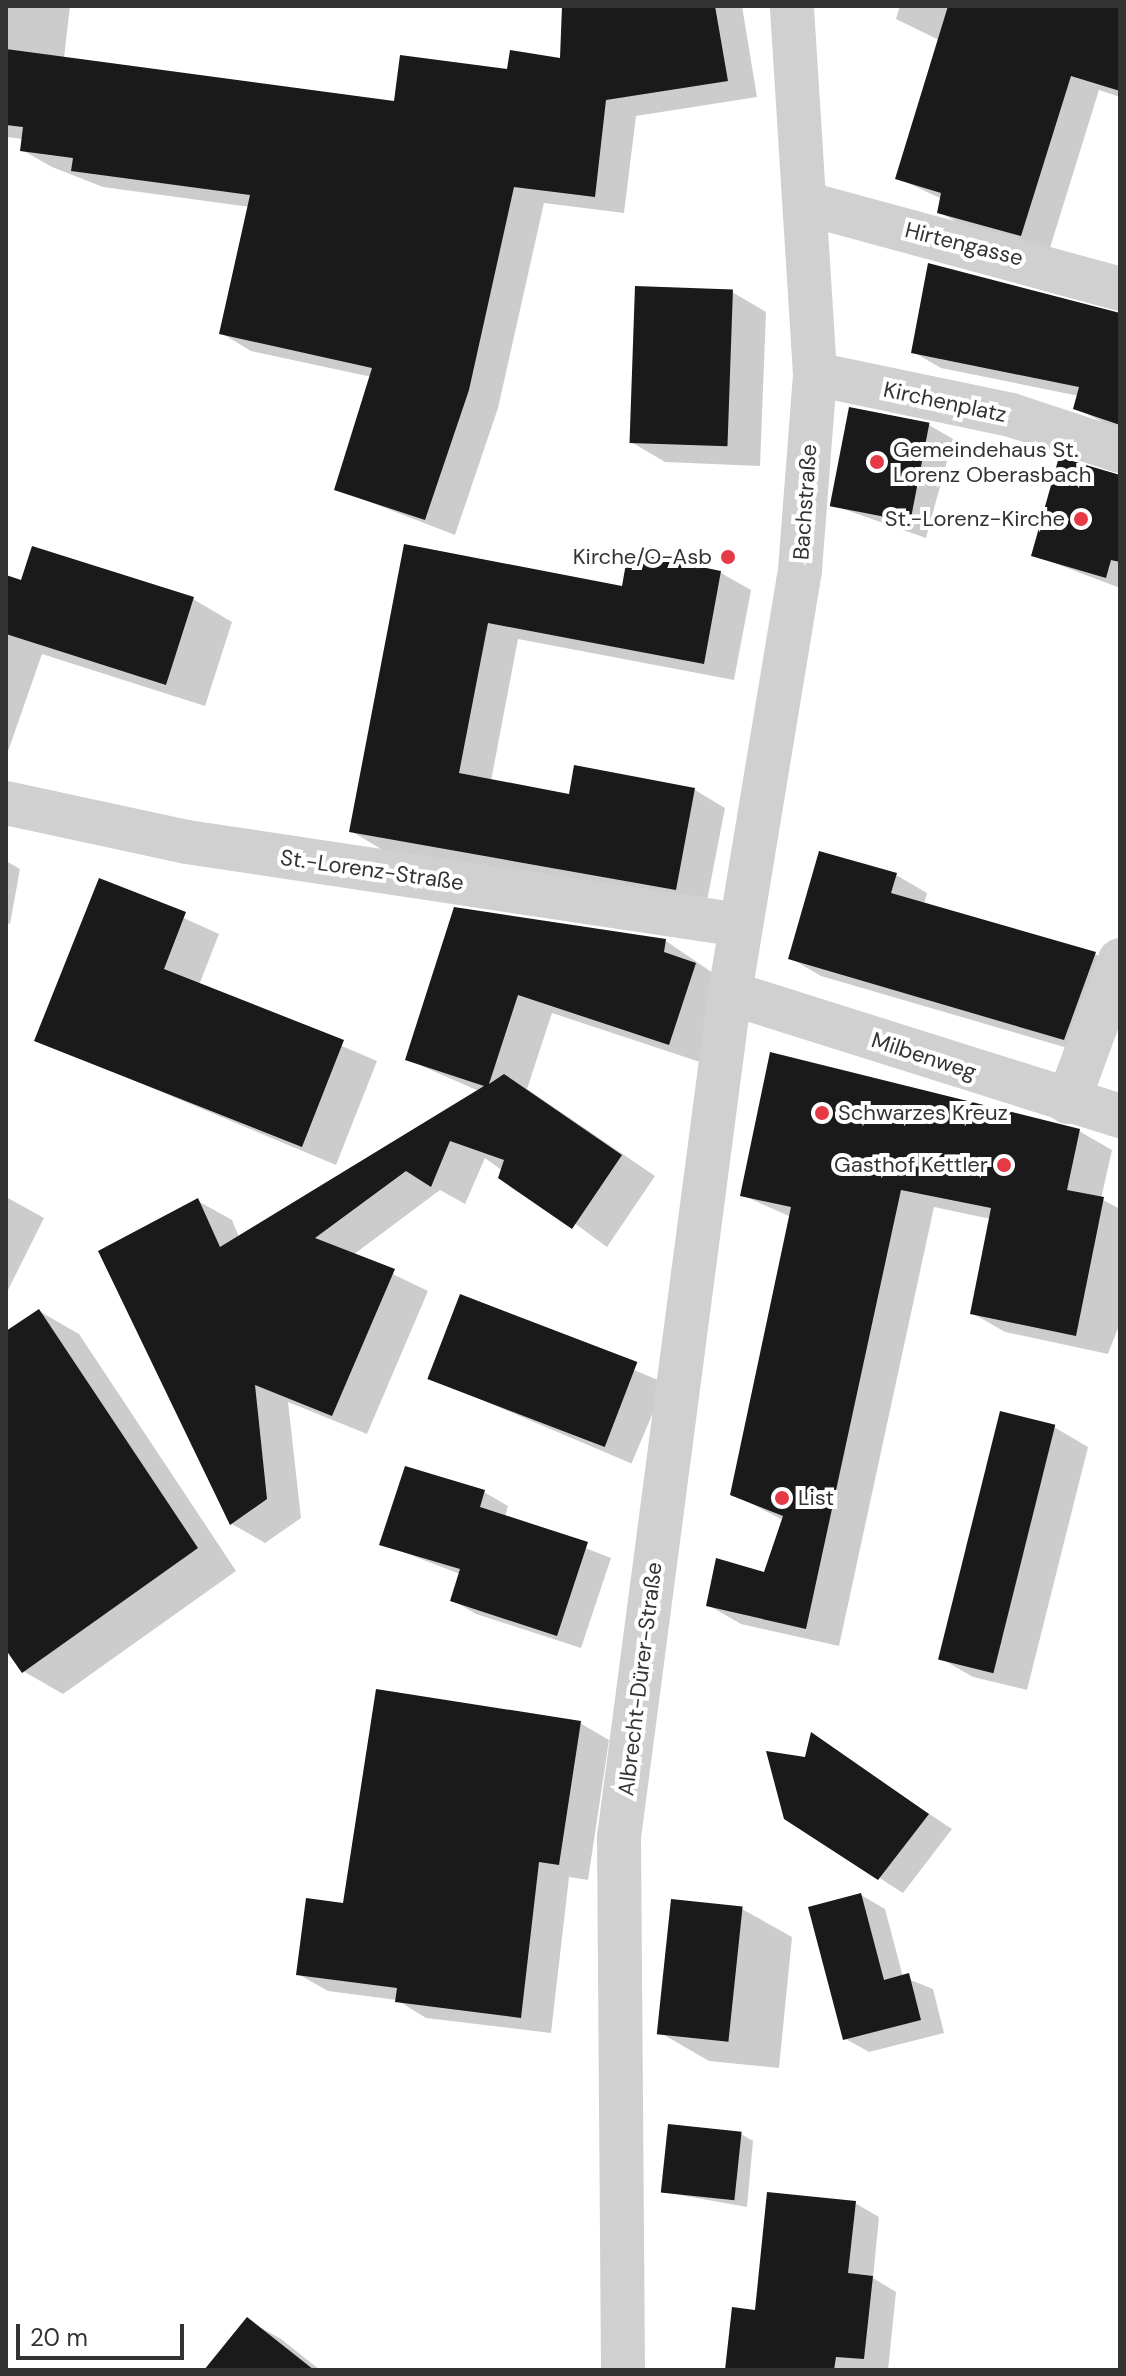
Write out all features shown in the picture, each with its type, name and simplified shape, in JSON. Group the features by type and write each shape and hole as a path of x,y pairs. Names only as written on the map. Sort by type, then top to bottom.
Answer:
{"street":[{"name":"Bachstraße","path":"730,993 800,570 815,374 808,204 792,6"},
{"name":"Hirtengasse","path":"808,204 1120,289"},
{"name":"Kirchenplatz","path":"815,374 1011,415 1120,451"},
{"name":"St.-Lorenz-Straße","path":"6,803 187,842 740,925"},
{"path":"1068,1102 1120,960"},
{"name":"Milbenweg","path":"730,993 1120,1116"},
{"name":"Albrecht-Dürer-Straße","path":"623,2370 619,1837 730,993"}],"building":[{"path":"562,6 715,6 728,81 606,100 595,197 514,187 469,390 425,520 334,490 372,368 219,334 250,195 71,171 73,158 20,151 23,127 6,125 6,49 394,101 400,55 507,69 510,50 560,58"},
{"path":"948,6 1120,6 1120,91 1071,76 1021,236 937,213 941,193 895,179"},
{"path":"928,263 1120,313 1120,425 1073,409 1079,387 911,353"},
{"path":"635,286 733,289 727,446 630,443"},
{"name":"Gemeindehaus St. Lorenz Oberasbach","path":"849,407 929,423 910,522 830,506"},
{"name":"St.-Lorenz-Kirche","path":"1059,457 1120,475 1120,562 1111,560 1106,578 1031,556"},
{"path":"404,544 622,586 628,552 721,571 704,664 488,623 459,773 569,794 574,765 695,788 676,890 349,832"},
{"path":"32,546 194,597 166,685 6,634 6,575 21,580"},
{"path":"819,851 897,873 891,893 1096,952 1064,1040 788,959"},
{"path":"99,878 186,912 164,969 344,1040 302,1147 34,1041"},
{"path":"454,907 666,939 664,952 696,963 669,1045 518,995 489,1084 504,1074 622,1155 572,1229 498,1178 504,1160 450,1141 431,1187 406,1171 315,1238 395,1269 332,1416 255,1385 267,1499 230,1525 98,1251 198,1198 220,1247 484,1086 405,1060"},
{"path":"770,1052 1080,1129 1067,1190 1104,1197 1076,1336 970,1314 991,1208 901,1190 806,1629 706,1606 716,1558 764,1572 783,1516 730,1495 791,1207 740,1196"},
{"path":"460,1294 637,1362 605,1447 427,1379"},
{"path":"39,1309 198,1548 22,1673 6,1650 6,1331"},
{"path":"1000,1411 1055,1425 993,1673 938,1659"},
{"path":"405,1466 485,1490 480,1507 588,1542 557,1636 450,1601 460,1569 379,1545"},
{"path":"376,1689 581,1721 559,1865 539,1862 521,2018 395,2002 397,1988 296,1975 306,1898 343,1903"},
{"path":"811,1732 929,1814 878,1880 784,1819 766,1751 805,1757"},
{"path":"861,1893 884,1980 909,1973 921,2020 843,2040 808,1907"},
{"path":"671,1899 743,1907 728,2042 657,2034"},
{"path":"668,2124 742,2132 734,2200 661,2193"},
{"path":"767,2192 856,2201 848,2273 873,2276 864,2359 836,2357 834,2370 725,2370 732,2307 755,2310"},
{"path":"247,2317 314,2370 204,2370"}],"place":[{"name":"Gemeindehaus St. Lorenz Oberasbach","path":"877,462"},
{"name":"St.-Lorenz-Kirche","path":"1081,519"},
{"name":"Kirche/O-Asb","path":"728,557"},
{"name":"Schwarzes Kreuz","path":"822,1113"},
{"name":"Gasthof Kettler","path":"1004,1165"},
{"name":"List","path":"782,1498"}]}
